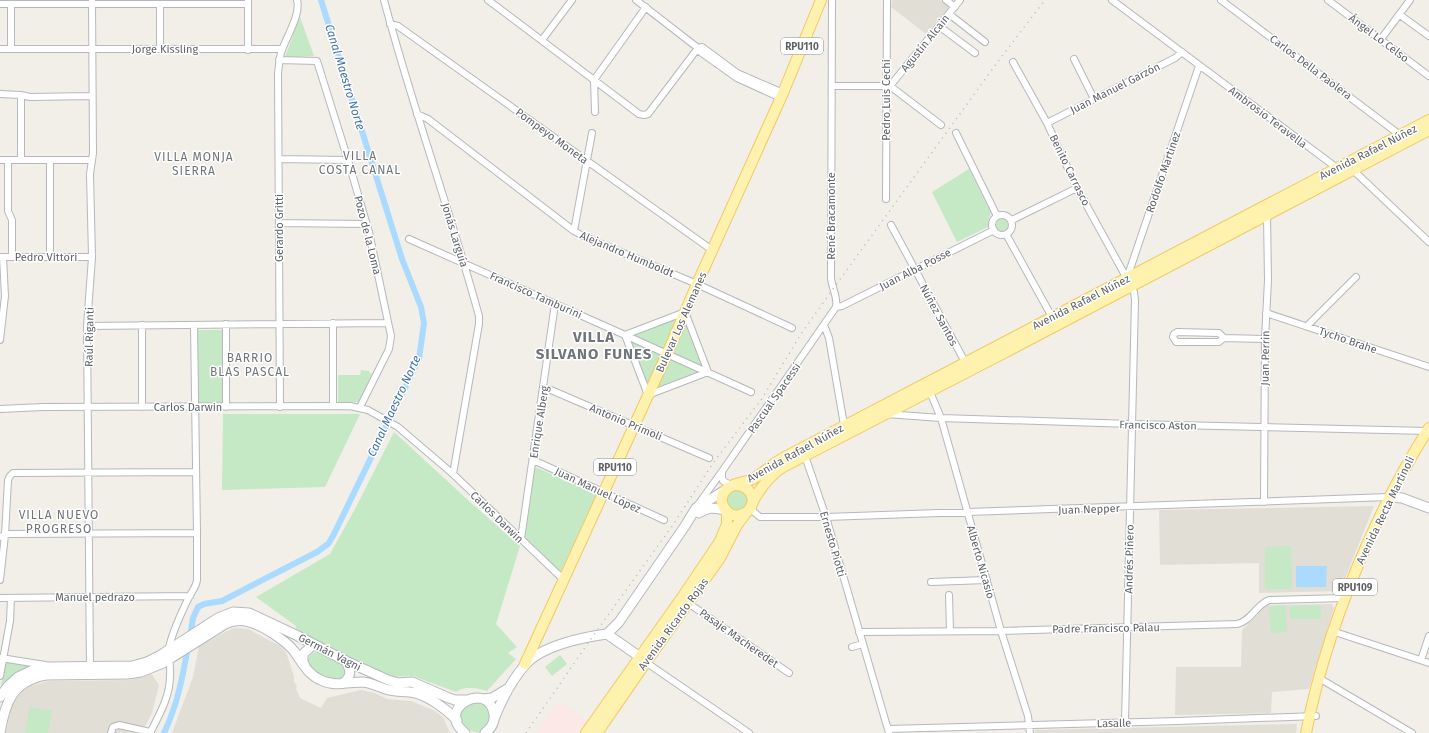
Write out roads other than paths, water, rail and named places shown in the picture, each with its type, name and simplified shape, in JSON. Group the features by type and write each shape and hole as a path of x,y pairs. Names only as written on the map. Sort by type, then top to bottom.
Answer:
{"main road":[{"name":"Bulevar Los Alemanes","path":"525,664 667,354 782,95 820,0"},
{"name":"Avenida Rafael Núñez","path":"685,526 704,509 711,507 726,511 736,516 750,507 772,474 783,467 930,392 1112,296 1129,282 1146,272 1147,267 1429,120"},
{"name":"Avenida Rafael Núñez","path":"608,634 619,622 685,526 694,510 699,506 732,486 754,478 778,460 1052,317 1129,282 1267,215 1429,130"},
{"path":"919,397 924,392 962,372 966,368 965,362"},
{"name":"Avenida Recta Martinoli","path":"1306,733 1324,681 1344,598 1412,455 1429,432"},
{"name":"Avenida Rafael Núñez","path":"732,486 743,486 748,489 752,496 750,507"},
{"path":"726,511 722,500 723,494 732,486"},
{"name":"Avenida Recta Martinoli","path":"1312,733 1319,677 1335,632 1392,497"},
{"name":"Juan Nepper","path":"1392,497 1402,498 1429,508"},
{"name":"Avenida Ricardo Rojas","path":"586,733 688,603 723,554 737,525 750,507"},
{"name":"Avenida Ricardo Rojas","path":"597,733 720,541 727,524 726,511"},
{"name":"Germán Vagni","path":"199,635 226,614 232,612 244,612 263,618 346,661 393,682 412,682 455,700 474,698 483,700"},
{"name":"Germán Vagni","path":"199,635 230,622 247,621 285,641 309,672 322,681 336,684 364,682 391,691 415,693 442,706 461,729"},
{"path":"619,622 618,630 620,642"},
{"path":"539,634 538,642 540,647 544,649 567,642 608,634 643,659"},
{"path":"0,733 4,709 10,697 16,690 35,677 137,665 169,654 199,635"},
{"path":"306,668 303,662 303,654 314,644"},
{"path":"486,733 490,728 508,689 525,664 549,648"},
{"path":"343,683 350,675 350,669 346,661"},
{"path":"0,696 12,681 23,674 41,668 58,667 90,671"},
{"path":"483,700 492,698 508,689"},
{"path":"461,729 458,709 466,700"},
{"path":"483,700 492,708 494,719"}],"street":[{"name":"Jonás Larguía","path":"384,0 417,114 465,264 479,316 480,324 453,474"},
{"path":"488,0 639,114 648,114 698,48"},
{"path":"542,40 572,0"},
{"path":"636,0 698,48 702,47 738,73 782,95"},
{"name":"René Bracamonte","path":"832,0 831,278 836,307"},
{"name":"Pedro Luis Cechi","path":"886,199 888,86 887,0"},
{"path":"946,0 955,7"},
{"name":"Agustín Alcain","path":"888,86 960,0"},
{"name":"Ambrosio Teravella","path":"1112,0 1336,168"},
{"name":"Carlos Della Paolera","path":"1221,0 1400,135"},
{"name":"Ángel Lo Celso","path":"1328,0 1429,76"},
{"path":"1381,39 1410,0"},
{"name":"Raúl Riganti","path":"90,671 88,473 89,407 87,326 92,257 90,174 92,160 92,2"},
{"path":"2,3 151,2 160,4 168,2 248,2 248,50"},
{"path":"282,50 298,9 298,2"},
{"path":"11,4 11,49"},
{"path":"160,4 160,49"},
{"path":"595,112 594,80 646,8"},
{"path":"949,14 986,42"},
{"path":"1400,15 1429,36"},
{"name":"Pompeyo Moneta","path":"390,24 398,26 712,250"},
{"path":"939,26 975,53"},
{"name":"Jorge Kissling","path":"0,49 282,50"},
{"name":"Gerardo Gritti","path":"280,407 278,74 279,60 282,50"},
{"name":"Juan Manuel Garzón","path":"1047,123 1175,58 1182,52"},
{"path":"1074,59 1094,99"},
{"name":"Pozo de la Loma","path":"279,60 317,61 366,224 391,342 389,349 360,407"},
{"name":"Benito Carrasco","path":"1013,62 1047,123 1077,188 1129,282"},
{"name":"Rodolfo Martinez","path":"1129,282 1200,66"},
{"path":"832,86 888,86 941,125"},
{"path":"0,94 30,97 92,96"},
{"path":"20,160 22,95"},
{"name":"Alejandro Humboldt","path":"417,114 428,119 574,231 697,284 792,328"},
{"path":"574,231 592,133"},
{"path":"956,133 997,216"},
{"path":"279,158 348,160"},
{"path":"0,160 92,160"},
{"path":"8,160 8,210 12,220 12,257"},
{"path":"50,160 50,257"},
{"path":"1353,170 1429,242"},
{"path":"1012,220 1077,188"},
{"path":"1001,214 1006,215 1012,220 1012,228 1006,234 998,234 994,230 992,222 997,216 1001,214"},
{"name":"Juan Perrin","path":"1264,502 1265,339 1268,280 1267,215"},
{"path":"279,223 366,224"},
{"name":"Núñez Santos","path":"891,224 965,362"},
{"name":"Juan Alba Posse","path":"836,307 842,306 994,230"},
{"path":"1006,234 1052,317"},
{"name":"Francisco Tamburini","path":"409,239 625,334 751,392"},
{"path":"0,340 5,296 2,257"},
{"name":"Pedro Vittori","path":"2,257 92,257"},
{"path":"1307,326 1356,277"},
{"name":"Andrés Piñero","path":"1125,722 1135,300 1134,292 1129,282"},
{"name":"Enrique Alberg","path":"521,540 555,304"},
{"path":"836,307 824,325 829,338 844,426"},
{"path":"685,312 708,372 648,395 625,334 685,312"},
{"name":"Tycho Brahe","path":"1266,313 1429,367"},
{"path":"87,326 388,323"},
{"path":"226,324 226,407"},
{"path":"333,324 333,406"},
{"path":"142,325 142,407"},
{"path":"111,733 114,727 119,725 150,733 162,709 169,689 169,654 174,633 190,596 196,587 197,533 194,325"},
{"name":"Pascual Spacessi","path":"694,510 824,325"},
{"path":"1224,338 1219,333 1177,332 1173,337 1176,342 1219,342 1224,338 1265,339"},
{"name":"Antonio Prímoli","path":"544,387 709,458"},
{"name":"Alberto Nicasio","path":"930,392 941,418 1001,632 1028,716 1030,733"},
{"name":"Carlos Darwin","path":"0,409 43,407 360,407 392,423 453,474 564,580"},
{"name":"Francisco Aston","path":"886,414 941,418 1429,432"},
{"name":"Ernesto Piotti","path":"805,456 826,517 863,644"},
{"name":"Juan Manuel López","path":"533,460 664,520"},
{"path":"723,470 722,480 732,486"},
{"path":"0,580 8,480 10,476 15,473 196,472"},
{"name":"Juan Nepper","path":"750,507 760,517 826,517 1392,497"},
{"path":"3,536 89,533 197,533"},
{"path":"931,582 986,580"},
{"path":"949,595 950,631"},
{"name":"Manuel pedrazo","path":"0,598 190,596"},
{"path":"0,676 10,617 11,598"},
{"name":"Padre Francisco Palau","path":"859,632 1001,632 1238,624 1244,621 1263,603 1269,600 1344,598"},
{"name":"Pasaje Macheredet","path":"688,603 790,673"},
{"path":"1335,632 1429,663"},
{"path":"1421,660 1429,636"},
{"path":"852,647 863,644 888,731"},
{"path":"2,658 58,667"},
{"path":"643,659 749,733"},
{"path":"1324,681 1404,731 1412,733"},
{"name":"Lasalle","path":"888,731 1029,724 1266,719 1313,716"}],"water":[{"path":"1296,566 1327,566 1326,587 1296,587"}],"waterway":[{"name":"Canal Maestro Norte","path":"190,637 193,618 198,607 204,604 222,601 317,552 328,544 419,359 424,323 421,307 402,259 321,0"},
{"name":"Canal Maestro Norte","path":"164,733 173,712 179,691 188,646"}],"railway":[{"path":"526,733 593,636 673,525 713,463 761,400 801,334 999,60 1045,0"}],"district":[{"name":"VILLA COSTA CANAL","path":"360,163"},
{"name":"VILLA MONJA SIERRA","path":"194,164"},
{"name":"VILLA SILVANO FUNES","path":"594,346"},
{"name":"BARRIO BLAS PASCAL","path":"250,365"},
{"name":"VILLA NUEVO PROGRESO","path":"59,522"}]}
